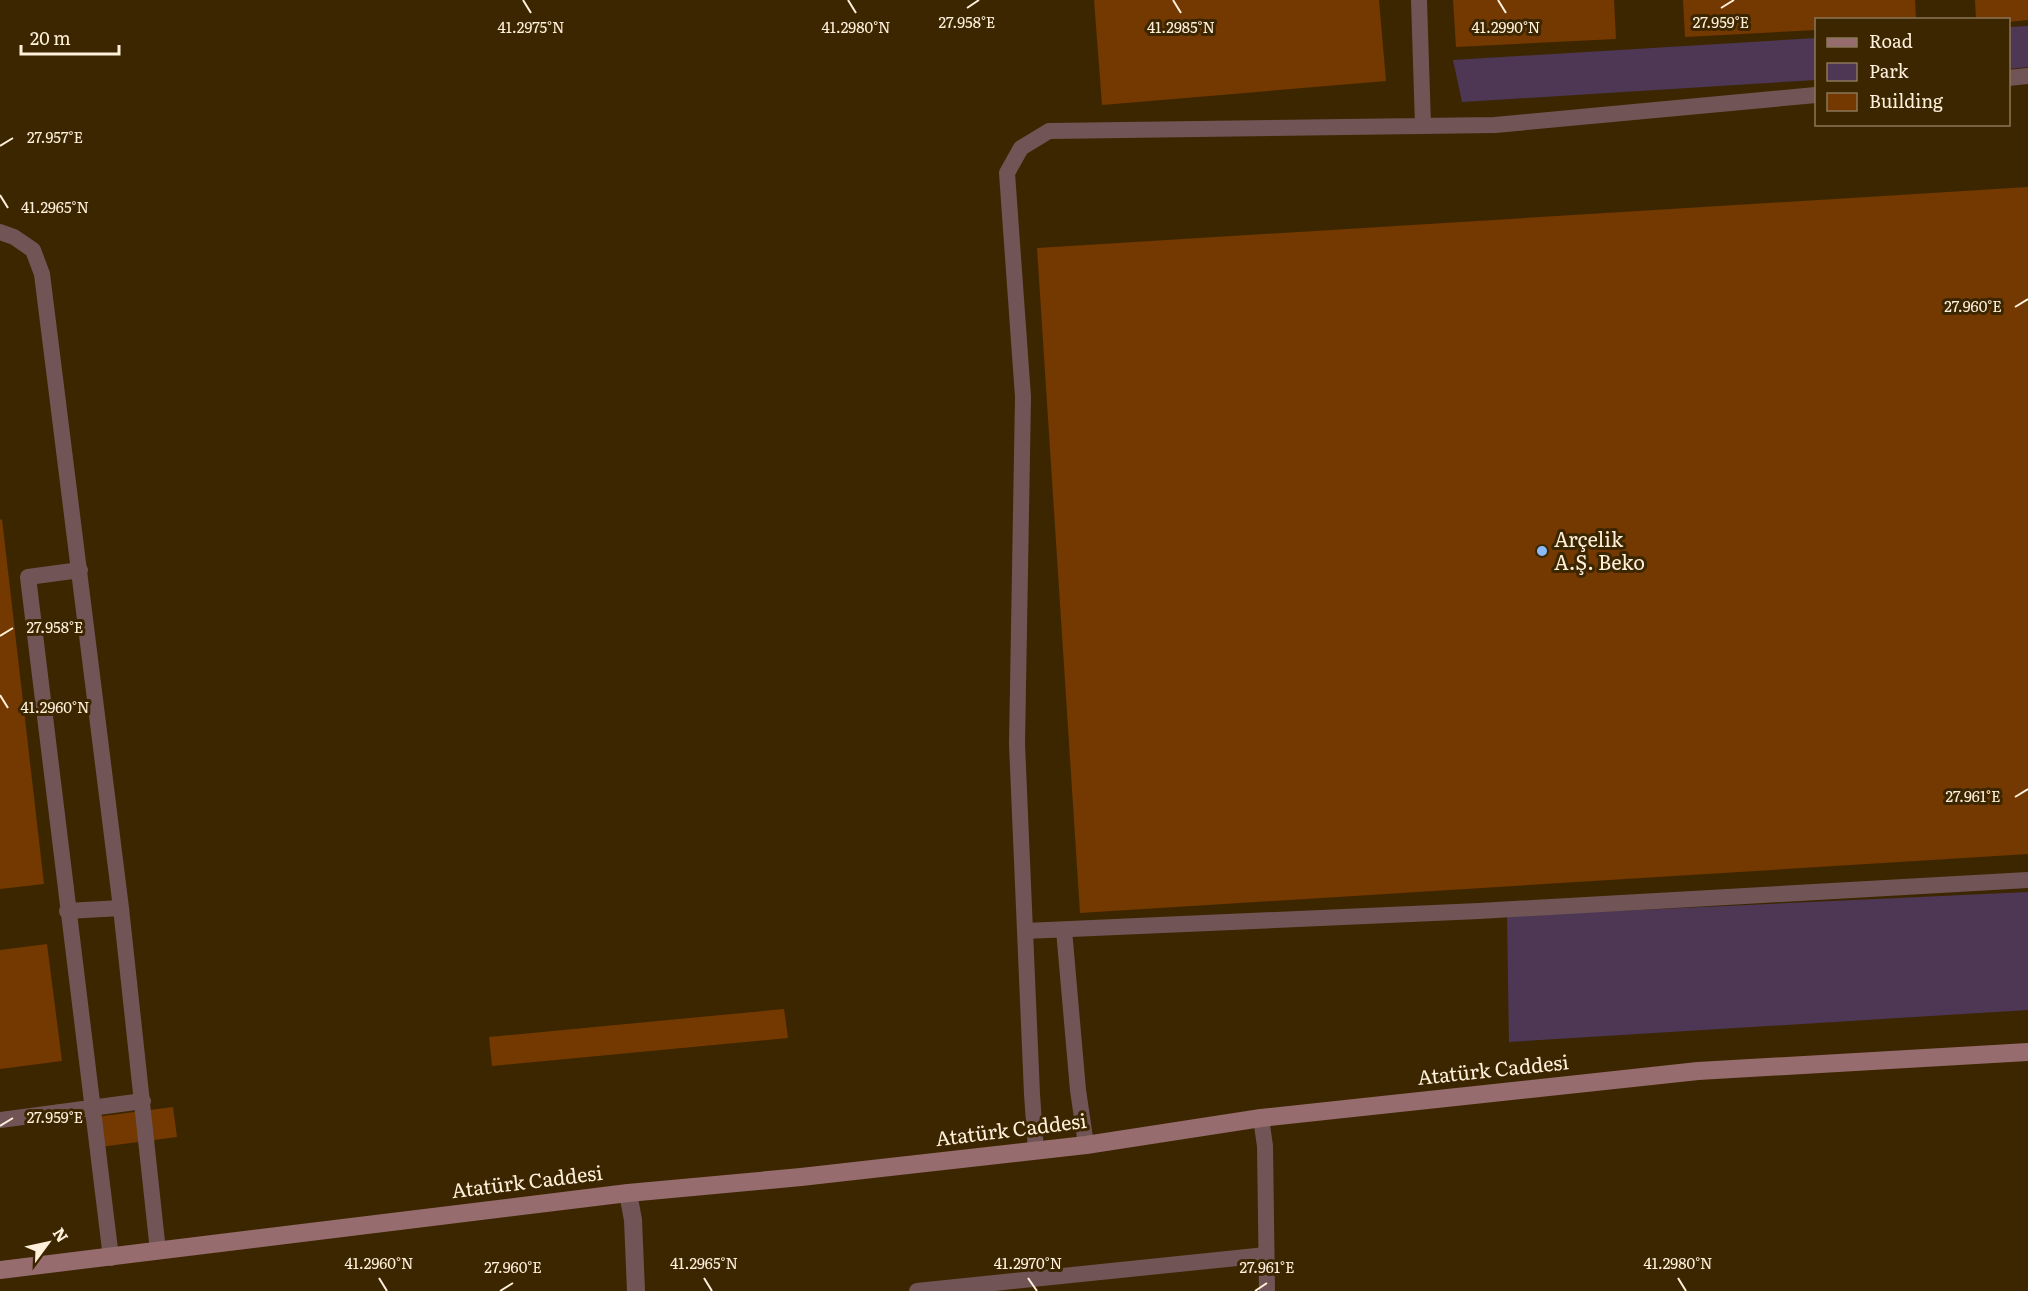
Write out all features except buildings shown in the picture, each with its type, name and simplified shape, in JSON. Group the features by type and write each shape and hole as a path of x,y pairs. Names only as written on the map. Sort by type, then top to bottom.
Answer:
{"street":[{"name":"Atatürk Caddesi","path":"0,1270 628,1192 801,1177 1086,1144 1260,1118 1698,1071 2028,1052"},
{"path":"628,1192 633,1220 636,1291"}],"lane":[{"path":"1419,0 1424,126"},
{"path":"2010,78 2028,76"},
{"path":"1036,1150 1017,744 1023,397 1007,173 1021,148 1049,131 1496,125 1815,95"},
{"path":"0,232 14,237 33,250 42,273 121,908 158,1251"},
{"path":"80,570 28,577 111,1258"},
{"path":"1025,931 1479,911 2028,879"},
{"path":"67,911 121,908"},
{"path":"1064,930 1077,1090 1086,1144"},
{"path":"0,1120 143,1101"},
{"path":"1260,1118 1265,1146 1267,1291"},
{"path":"917,1291 1056,1284 1266,1255"}],"green space":[{"path":"2028,26 2028,67 2010,69 2010,27"},
{"path":"1815,38 1815,80 1462,102 1453,60"},
{"path":"2028,892 2028,1010 1509,1042 1507,916"}],"place":[{"name":"Arçelik A.Ş. Beko","path":"1542,551"}]}
